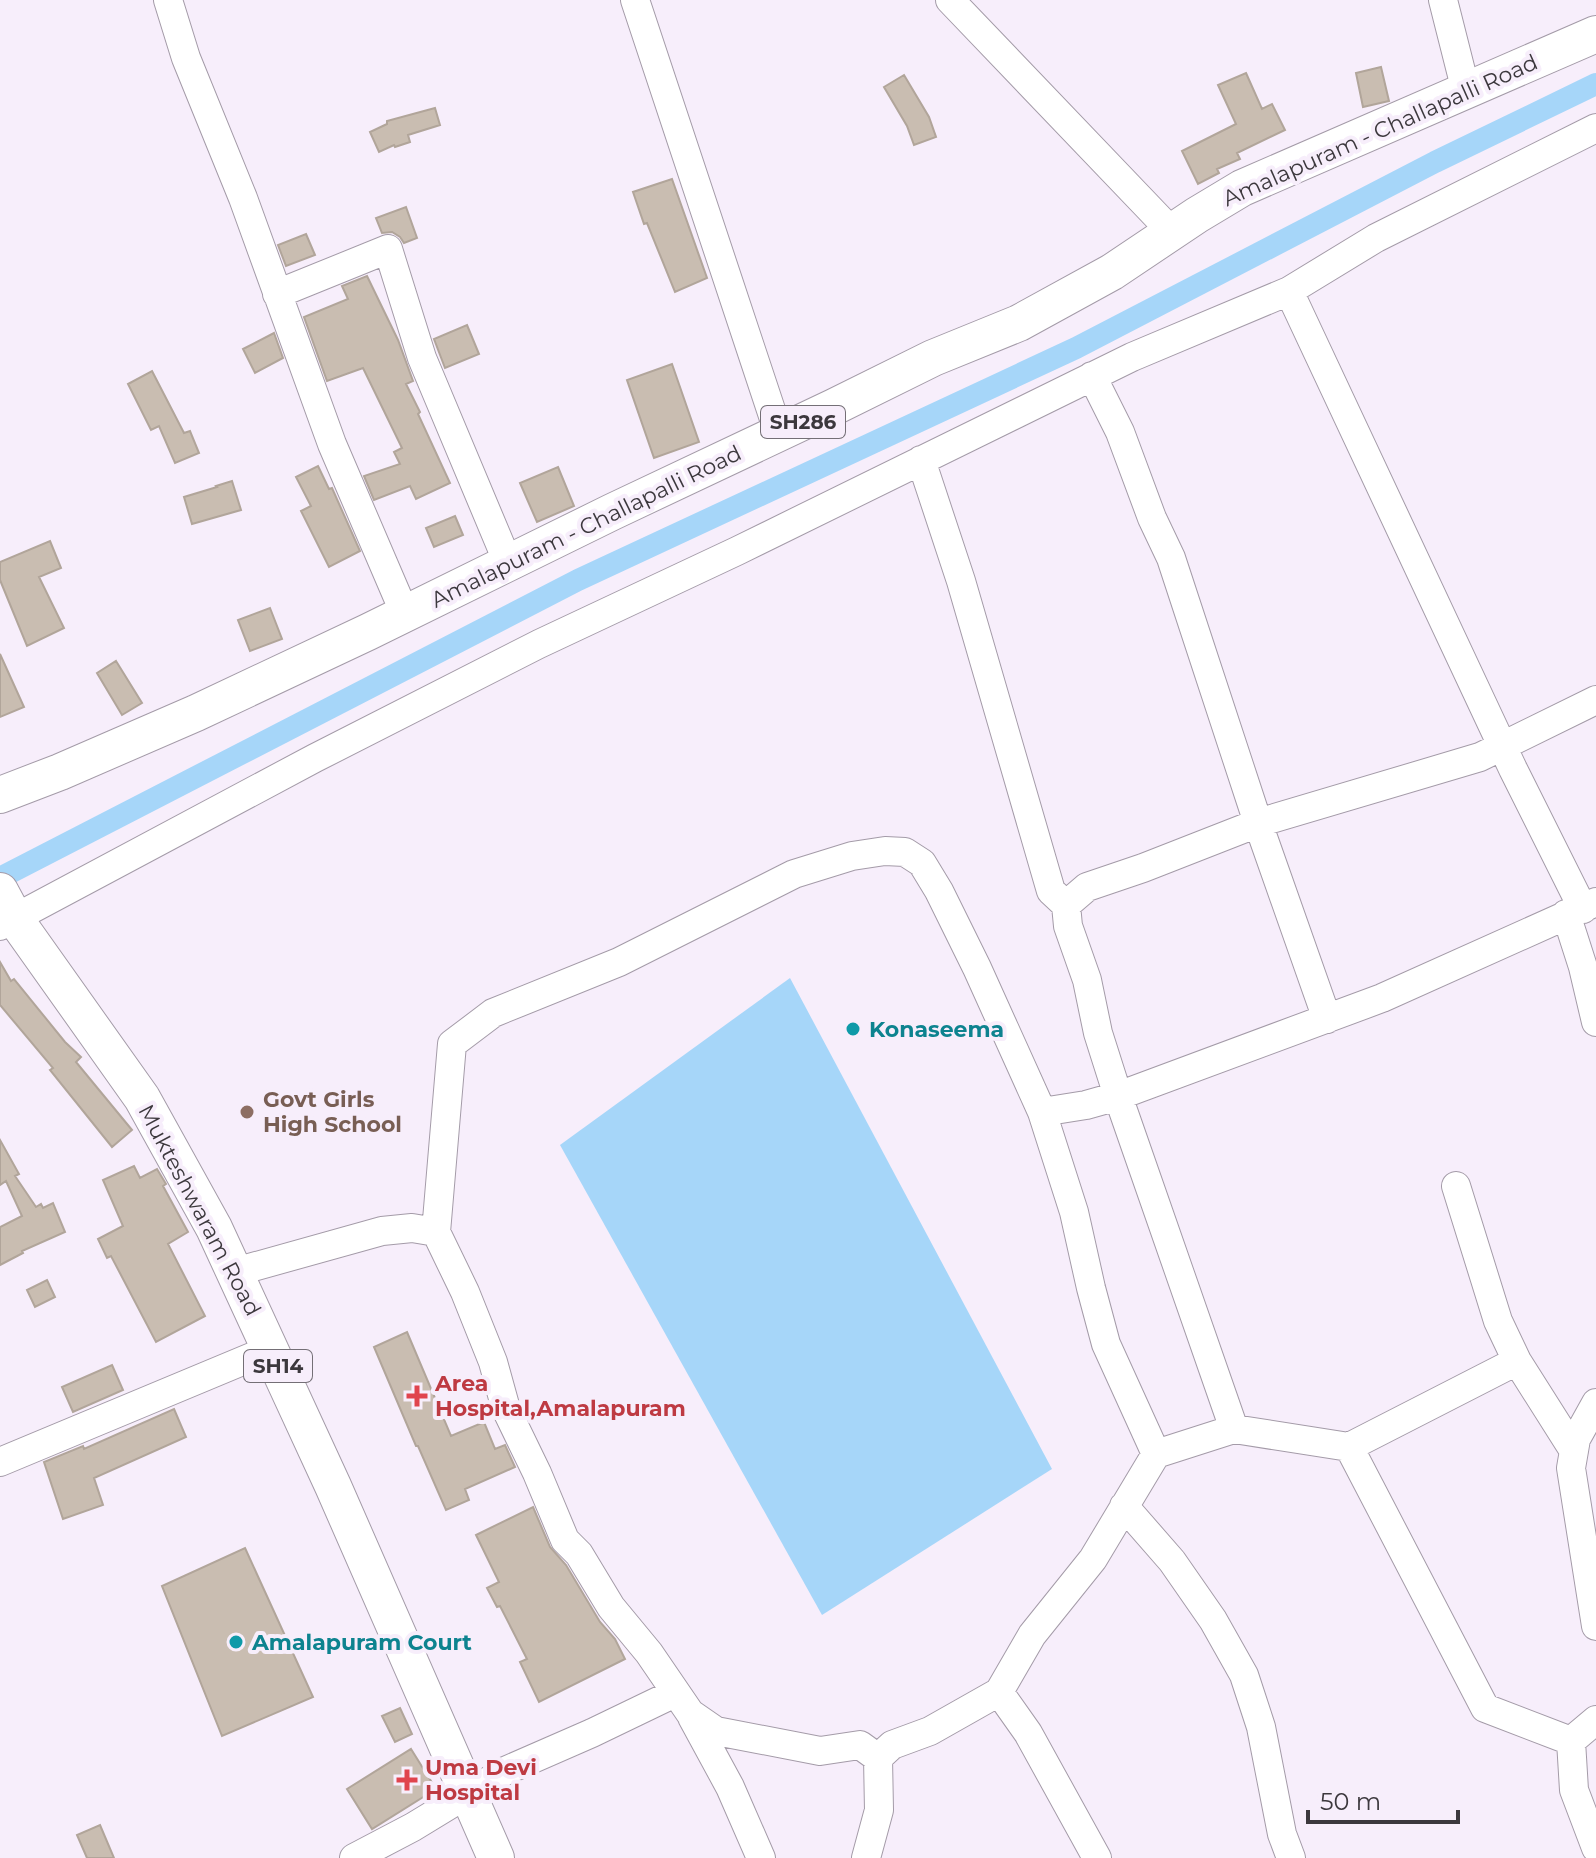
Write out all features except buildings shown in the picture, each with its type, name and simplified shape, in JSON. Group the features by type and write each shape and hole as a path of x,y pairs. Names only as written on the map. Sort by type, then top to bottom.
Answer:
{"main road":[{"name":"Amalapuram - Challapalli Road","path":"0,795 196,713 933,358 1019,323 1112,272 1242,188 1596,34"},
{"name":"Mukteshwaram Road","path":"5,910 142,1098 214,1228 271,1349 496,1858"}],"street":[{"path":"168,0 186,58 243,198 332,444 405,614"},
{"path":"635,0 779,434"},
{"path":"950,0 1172,232"},
{"path":"1443,0 1466,91"},
{"path":"5,910 525,651 737,551 1092,376 1289,291 1376,238 1596,128"},
{"path":"277,294 388,249 422,358 508,563"},
{"path":"1289,291 1582,908 1583,967 1596,1022"},
{"path":"1092,376 1120,432 1152,518 1171,558 1258,823 1327,1019"},
{"path":"921,460 966,597 1051,891 1066,905 1068,926 1087,980 1098,1033 1118,1096 1234,1429"},
{"path":"1066,905 1087,887 1258,823 1480,757 1596,700"},
{"path":"761,1858 730,1787 682,1703 649,1653 611,1607 579,1554 565,1540 506,1409 493,1362 465,1292 436,1232 452,1044 493,1013 619,962 794,874 852,856 885,851 905,852 922,863 939,891 1042,1112 1074,1212 1106,1344 1156,1454"},
{"path":"1042,1112 1118,1096 1327,1019 1382,998 1582,908"},
{"path":"1456,1186 1498,1321 1517,1361 1574,1451"},
{"path":"235,1272 382,1231 412,1228 436,1232"},
{"path":"0,1462 271,1349"},
{"path":"866,1858 879,1810 878,1758 892,1745 930,1731 999,1692 1032,1635 1093,1559 1156,1454 1234,1429 1349,1447 1517,1361"},
{"path":"1596,1403 1576,1439 1571,1468 1596,1626"},
{"path":"1349,1447 1485,1708 1571,1741"},
{"path":"1124,1506 1172,1561 1213,1620 1244,1675 1261,1727 1282,1834 1291,1858"},
{"path":"999,1692 1028,1733 1097,1858"},
{"path":"682,1703 716,1731 820,1751 860,1745 878,1758"},
{"path":"354,1858 413,1827 505,1771 592,1733 682,1703"},
{"path":"1571,1741 1596,1720"},
{"path":"1571,1741 1574,1790 1596,1848"}],"water":[{"path":"790,978 1052,1469 822,1615 560,1145"}],"waterway":[{"path":"0,878 578,580 1076,348 1435,162 1596,84"}],"place":[{"name":"Konaseema","path":"853,1029"},
{"name":"Govt Girls High School","path":"247,1112"},
{"name":"Area Hospital,Amalapuram","path":"417,1396"},
{"name":"Amalapuram Court","path":"236,1642"},
{"name":"Uma Devi Hospital","path":"407,1780"}]}
